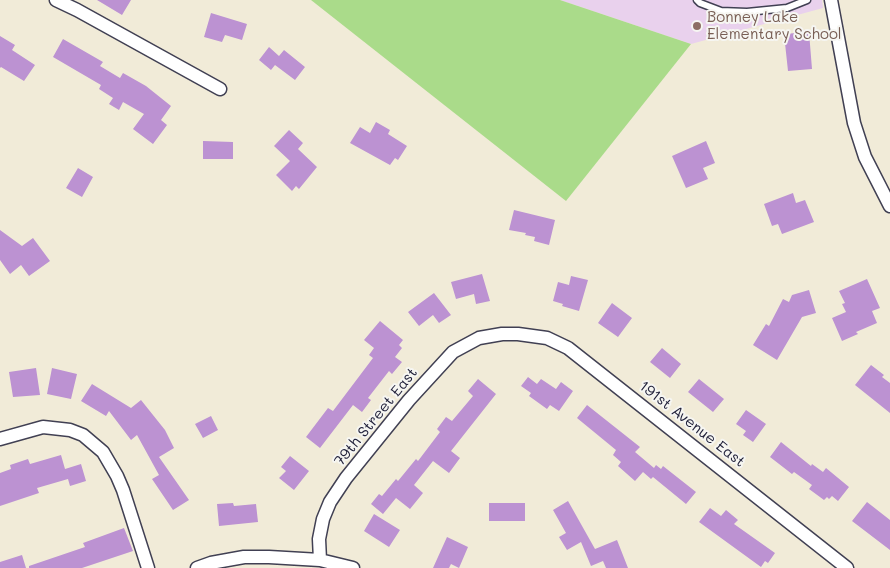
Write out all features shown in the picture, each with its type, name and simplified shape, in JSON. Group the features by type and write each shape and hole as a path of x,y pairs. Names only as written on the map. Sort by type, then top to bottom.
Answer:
{"street":[{"path":"57,0 220,89"},
{"path":"831,0 854,123 865,157 890,206"},
{"name":"79th Street East","path":"320,560 319,539 323,519 330,502 346,478 408,400 453,352 479,338 505,334"},
{"name":"191st Avenue East","path":"505,334 529,334 547,338 568,348 847,568"},
{"path":"0,439 44,427 70,430 83,435 103,452 117,476 148,568"},
{"path":"197,568 244,557 268,556 320,560 353,568"}],"lane":[{"path":"699,1 721,11 747,12 787,8 807,0"}],"shaded area":[{"name":"Bonney Lake Elementary School","path":"560,0 822,0 823,8 691,44"}],"green space":[{"path":"311,0 560,0 691,44 566,201"}],"building":[{"path":"97,0 131,0 122,15"},
{"path":"211,13 247,24 242,40 225,35 222,42 204,37"},
{"path":"809,32 812,69 788,71 784,34"},
{"path":"0,36 15,45 12,50 35,65 24,81 0,68"},
{"path":"63,39 103,62 100,66 120,78 123,73 146,86 171,106 161,120 167,125 153,144 133,129 144,114 123,102 119,110 109,104 113,98 99,89 101,85 53,57"},
{"path":"269,47 279,56 284,50 305,67 295,80 275,65 271,70 259,60"},
{"path":"376,122 390,130 388,134 407,146 398,160 395,158 390,165 350,143 360,127 370,133"},
{"path":"289,130 303,143 298,149 317,167 299,189 296,186 292,191 276,175 290,161 274,146"},
{"path":"203,141 233,142 233,159 203,159"},
{"path":"706,141 715,163 703,168 708,179 686,188 672,156"},
{"path":"78,168 93,177 82,197 66,188"},
{"path":"793,193 796,203 805,200 814,222 782,234 778,224 772,226 764,204"},
{"path":"514,210 555,220 549,245 534,241 535,237 525,235 526,233 509,230"},
{"path":"0,230 22,246 33,238 50,261 29,276 21,265 10,274 0,260"},
{"path":"482,274 490,301 476,304 474,294 456,299 451,282"},
{"path":"571,276 588,280 579,311 553,301 558,282 569,285"},
{"path":"867,279 880,308 872,311 877,323 856,332 858,334 842,341 832,318 846,312 842,304 845,303 839,291"},
{"path":"809,290 816,313 802,317 777,360 753,345 766,324 769,326 783,299 789,302 792,295"},
{"path":"434,293 451,315 439,323 433,315 419,326 408,312"},
{"path":"612,303 632,318 618,337 598,323"},
{"path":"380,321 403,340 399,345 402,348 395,357 402,362 392,374 389,371 368,398 371,400 362,412 353,405 320,448 306,437 328,408 333,411 373,358 369,355 374,348 364,340"},
{"path":"662,348 681,364 670,378 650,362"},
{"path":"871,365 884,375 882,377 890,383 890,413 855,385"},
{"path":"36,368 40,395 13,397 9,372"},
{"path":"52,368 77,374 71,399 47,394"},
{"path":"528,377 537,384 541,379 556,389 561,382 573,391 559,411 550,405 547,409 529,396 531,393 521,386"},
{"path":"478,379 496,394 451,451 460,458 449,473 433,461 414,485 423,493 410,509 396,498 383,514 371,504 379,494 382,496 396,479 398,481 416,459 418,461 440,432 437,429 446,417 452,421 473,396 468,391"},
{"path":"699,379 724,399 713,412 688,392"},
{"path":"92,384 131,408 141,400 165,430 174,448 159,457 189,500 173,510 152,479 159,475 137,435 131,440 109,411 106,416 81,401"},
{"path":"587,405 640,447 635,452 654,468 656,465 661,469 663,466 696,492 686,504 653,477 651,479 643,472 635,481 618,466 621,462 613,455 616,450 577,418"},
{"path":"746,410 766,424 753,442 743,435 746,431 736,424"},
{"path":"211,416 218,430 203,438 195,424"},
{"path":"781,442 811,466 812,464 823,472 826,468 849,487 838,501 832,496 824,500 809,489 812,485 794,472 792,474 770,457"},
{"path":"61,455 65,469 81,464 86,481 70,486 68,479 37,488 39,493 0,506 0,473 11,469 10,465 28,459 30,464"},
{"path":"290,456 309,471 294,490 279,478 286,471 281,467"},
{"path":"568,501 595,549 617,540 628,568 606,568 603,561 591,566 581,542 567,550 559,537 566,533 553,510"},
{"path":"867,502 890,520 890,550 852,521"},
{"path":"233,503 234,506 256,504 258,522 219,526 217,504"},
{"path":"489,503 525,503 525,521 489,521"},
{"path":"710,508 721,516 726,510 738,520 734,524 775,553 768,563 765,561 761,567 699,522"},
{"path":"374,514 400,530 389,547 364,531"},
{"path":"124,528 133,551 82,568 29,568 29,566 85,547 83,543"},
{"path":"447,537 468,547 459,568 451,564 449,568 433,568"},
{"path":"22,555 26,568 0,568 0,562"}],"place":[{"name":"Bonney Lake Elementary School","path":"697,26"}]}
